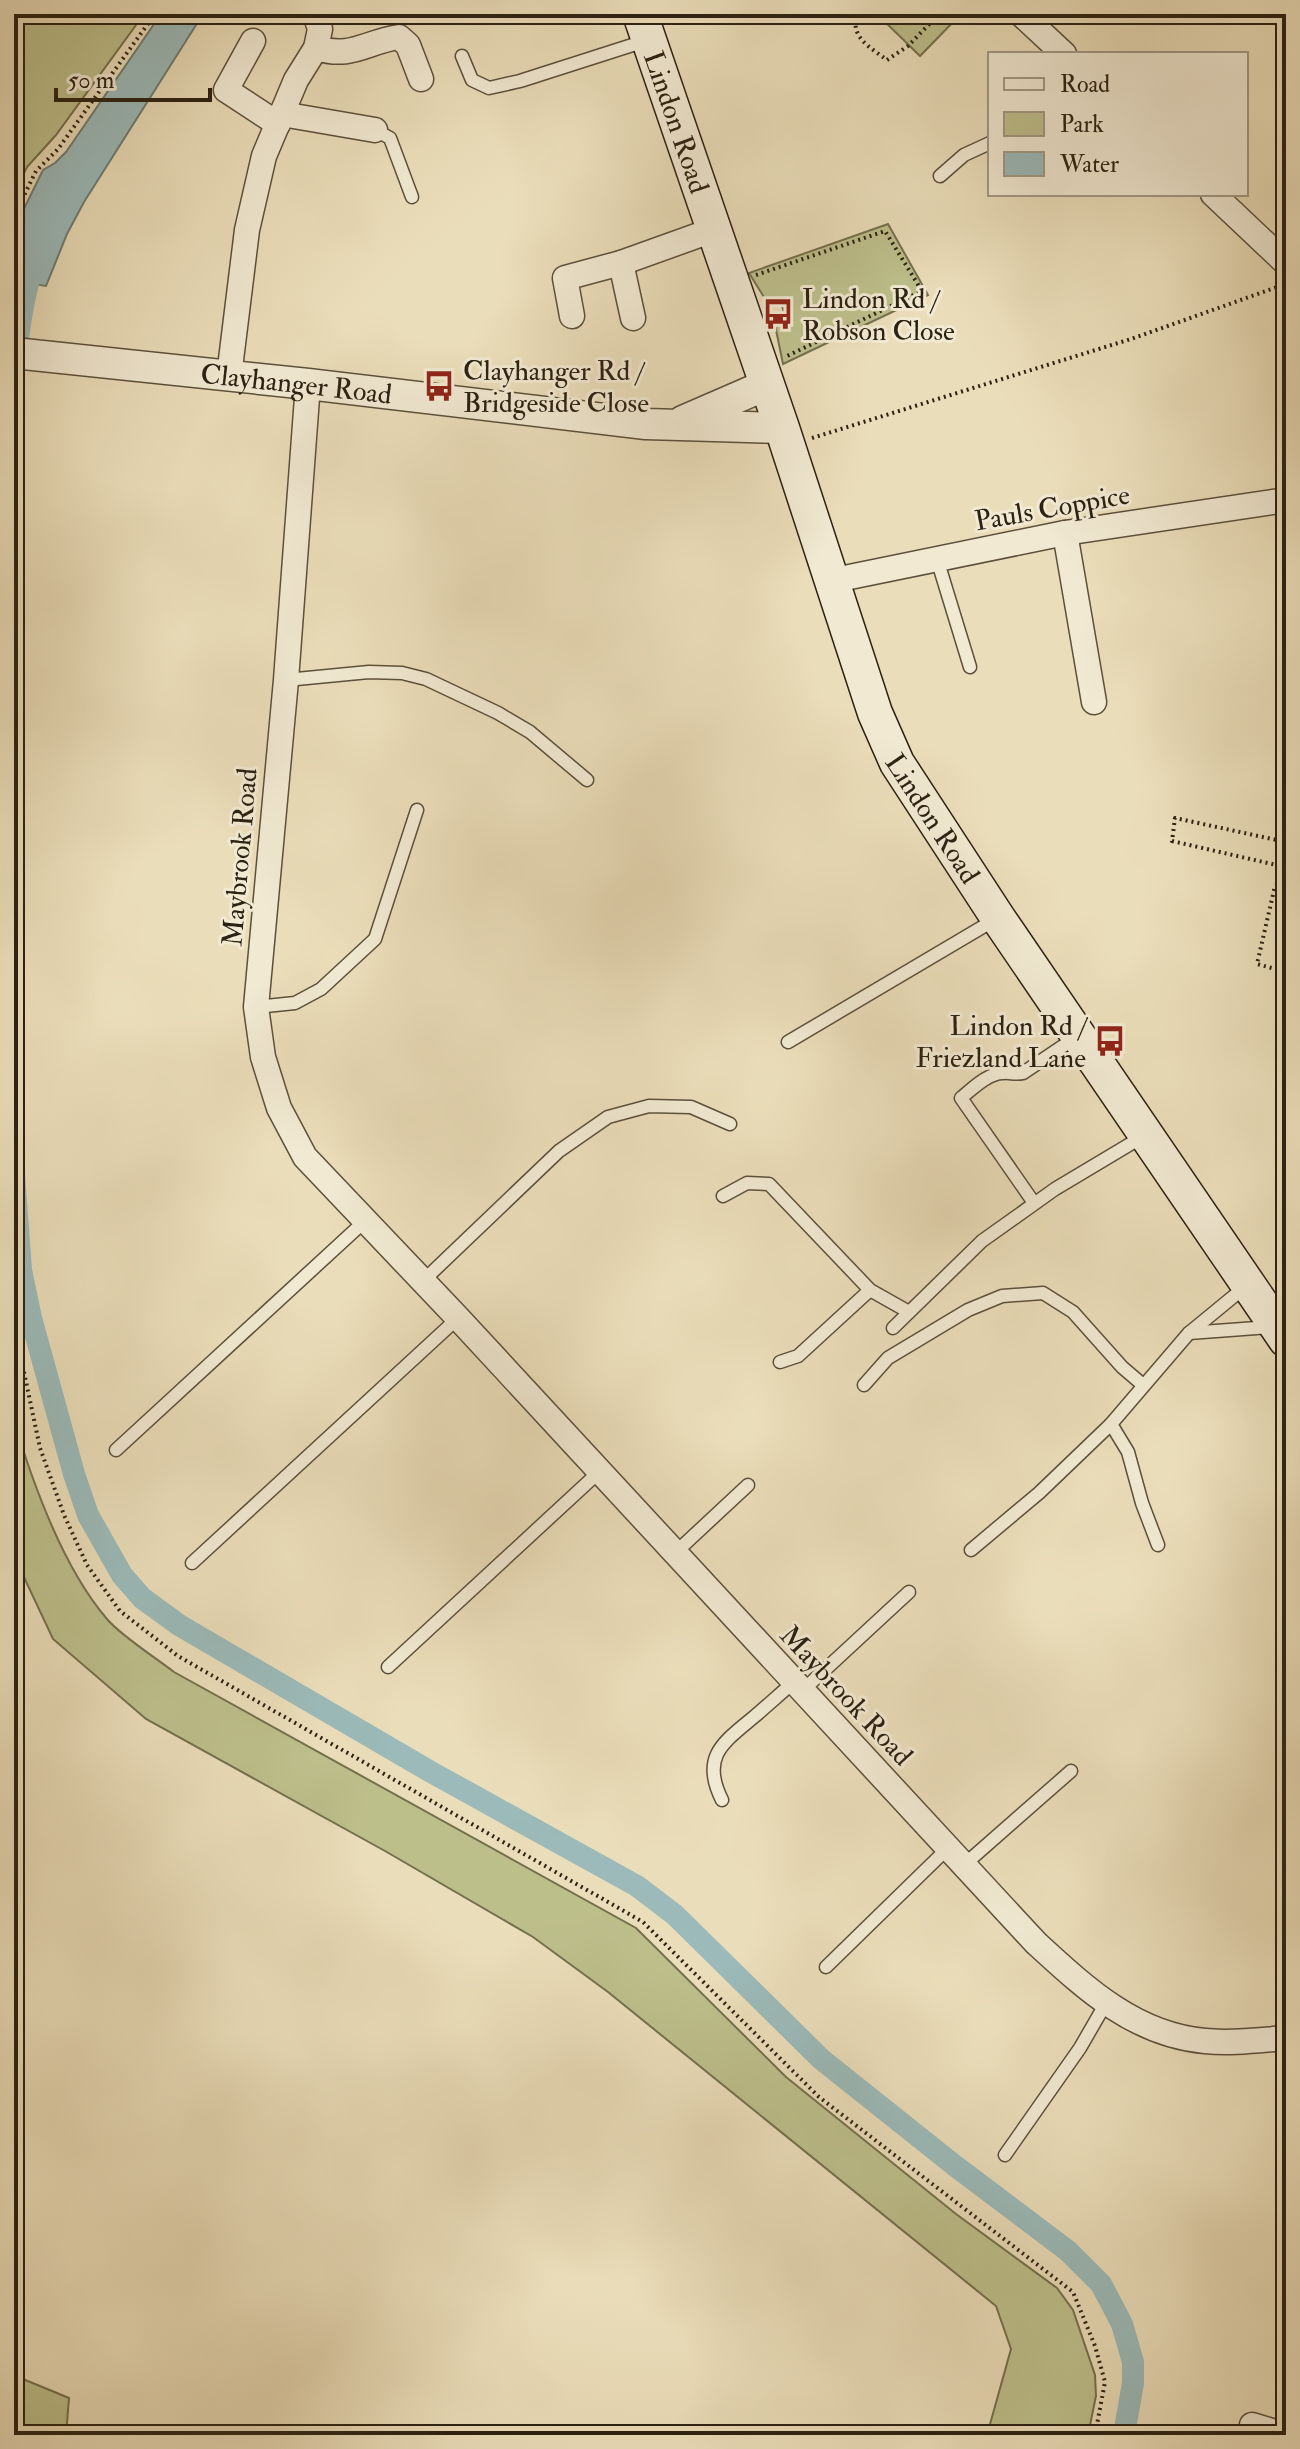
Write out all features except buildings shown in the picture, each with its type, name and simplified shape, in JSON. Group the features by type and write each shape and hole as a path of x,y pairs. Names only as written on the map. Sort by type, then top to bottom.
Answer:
{"main road":[{"name":"Lindon Road","path":"644,27 875,713 897,763 998,918 1281,1334"}],"street":[{"path":"229,376 247,230 264,156 296,80 316,48 320,29 315,14"},
{"path":"1021,14 1062,52"},
{"path":"316,48 333,53 350,52 382,39 399,37 408,45 421,79"},
{"path":"253,41 226,90 280,119 375,130"},
{"path":"1215,196 1286,263"},
{"name":"Lindon Road","path":"572,316 565,278 621,263 713,230"},
{"path":"621,263 633,318"},
{"name":"Clayhanger Road","path":"28,354 784,437"},
{"name":"Clayhanger Road","path":"673,425 763,377"},
{"name":"Maybrook Road","path":"308,384 286,680 256,1007 263,1057 279,1108 305,1157 1036,1943 1089,1992 1129,2018 1173,2035 1205,2041 1286,2042"},
{"name":"Pauls Coppice","path":"830,581 1065,533 1286,500"},
{"path":"1065,533 1095,702"},
{"path":"1252,2425 1285,2435"}],"lane":[{"path":"462,56 472,80 489,88 520,81 644,27"},
{"path":"375,130 390,138 412,197"},
{"path":"940,176 964,155 988,144"},
{"path":"937,559 970,667"},
{"path":"286,680 369,672 402,673 426,679 530,732 587,780"},
{"path":"256,1007 295,1003 321,989 375,939 417,810"},
{"path":"788,1042 998,918"},
{"path":"1034,1203 961,1098 1001,1072 1023,1073 1079,1036"},
{"path":"423,1281 559,1151 608,1117 649,1106 691,1107 730,1124"},
{"path":"893,1328 982,1241 1034,1203 1145,1135"},
{"path":"723,1196 747,1183 769,1184 870,1290 909,1312"},
{"path":"116,1450 366,1220"},
{"path":"971,1550 1039,1493 1111,1424 1189,1333 1247,1286"},
{"path":"780,1362 798,1356 870,1290"},
{"path":"864,1385 888,1358 968,1310 1002,1296 1043,1293 1073,1312 1122,1367 1143,1385"},
{"path":"192,1563 458,1318"},
{"path":"1189,1333 1281,1334"},
{"path":"1111,1424 1128,1452 1158,1545"},
{"path":"388,1667 599,1472"},
{"path":"675,1553 748,1485"},
{"path":"722,1800 714,1784 713,1763 722,1743 798,1686 909,1592"},
{"path":"826,1967 956,1857 1071,1771"},
{"path":"1005,2155 1080,2048 1106,2003"}],"path":[{"path":"14,216 36,171 58,149 155,14"},
{"path":"858,14 854,23 855,32 887,60 908,46 939,14"},
{"path":"731,284 885,231 922,291 763,377"},
{"path":"784,437 1131,339 1286,284"},
{"path":"1286,842 1175,818 1172,841 1286,865 1281,882 1275,886 1257,964 1286,972"},
{"path":"14,1325 40,1448 64,1515 87,1565 120,1611 178,1656 643,1922 819,2097 1073,2292 1095,2346 1105,2382 1095,2435"}],"green space":[{"path":"14,14 144,14 56,135 27,167 14,193"},
{"path":"877,14 961,14 920,56"},
{"path":"888,224 928,295 783,364 775,325 786,319 780,299 767,302 749,273"},
{"path":"14,1421 40,1498 63,1551 91,1598 120,1632 174,1672 636,1928 786,2077 956,2214 1057,2288 1073,2310 1095,2375 1096,2396 1088,2435 987,2435 1011,2349 996,2306 608,1992 533,1937 146,1719 53,1639 14,1556"},
{"path":"18,2377 69,2398 66,2435 14,2435 14,2379"}],"water":[{"path":"161,14 203,14 84,202 46,286 14,281 14,229 43,170 66,152"}],"waterway":[{"path":"14,368 25,297 37,255"},
{"path":"14,1174 21,1270 74,1474 88,1515 122,1575 142,1598 179,1625 431,1772 637,1886 675,1915 821,2059 1068,2251 1101,2284 1122,2324 1133,2362 1133,2383 1124,2435"}],"place":[{"name":"Lindon Rd / Robson Close","path":"778,314"},
{"name":"Clayhanger Rd / Bridgeside Close","path":"439,386"},
{"name":"Lindon Rd / Friezland Lane","path":"1110,1041"}]}
